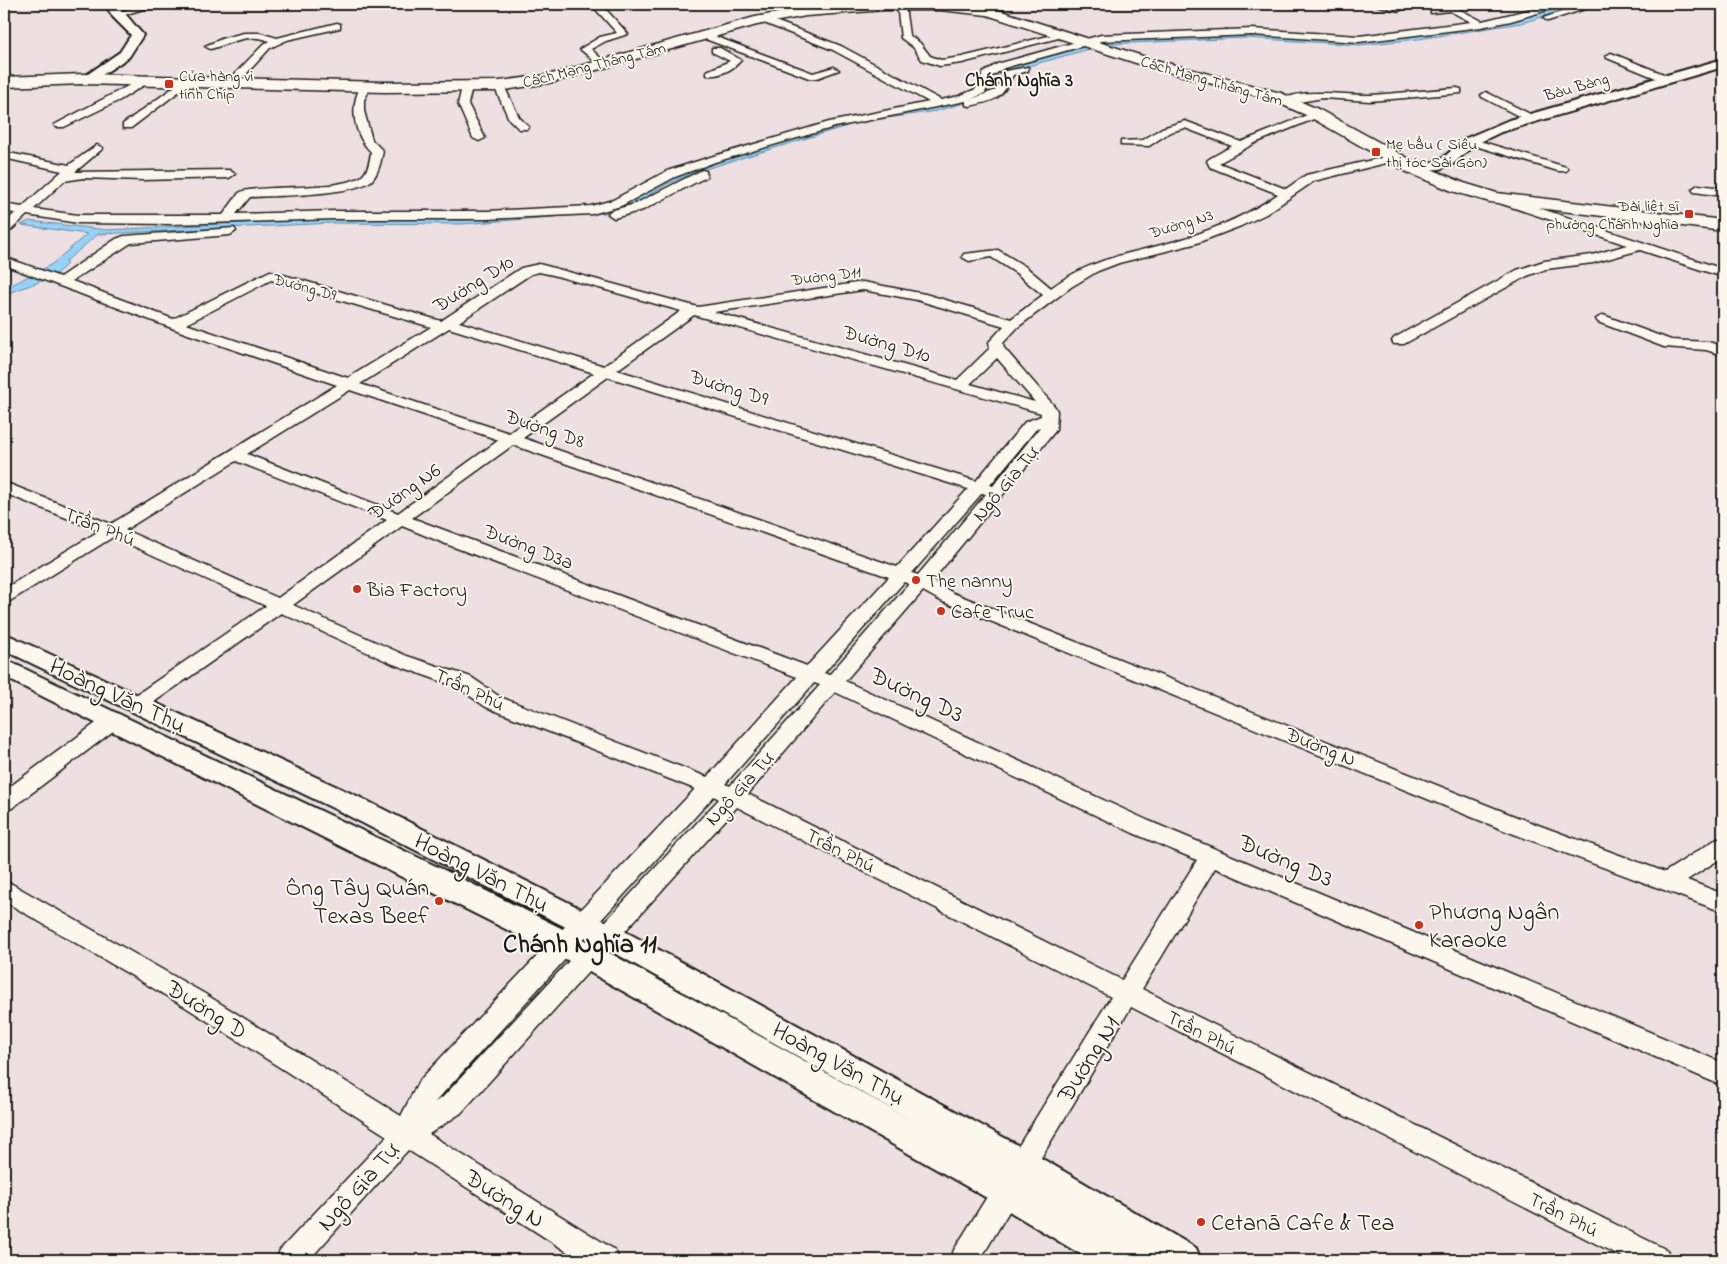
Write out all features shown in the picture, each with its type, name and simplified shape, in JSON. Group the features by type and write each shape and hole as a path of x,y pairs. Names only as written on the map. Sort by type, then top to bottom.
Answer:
{"main road":[{"name":"Cách Mạng Tháng Tám","path":"4,82 90,79 366,86 498,86 549,79 762,19 806,12 969,6 1147,62 1256,90 1287,101 1317,114 1411,167 1458,187 1496,198 1580,216 1723,226"}],"street":[{"path":"114,9 155,4"},
{"path":"596,4 623,34 603,39 584,49 603,65"},
{"path":"1377,4 1399,8"},
{"path":"57,280 128,239 228,223 336,215 576,218 622,212 639,207 696,175 860,126 948,110 994,96 1000,92 1009,73 1092,44 1218,40 1359,39 1481,24 1508,19 1559,4"},
{"path":"981,91 983,80 989,72 1000,67 1092,44 1136,36 1252,32 1358,46 1421,41 1527,25 1595,4"},
{"path":"1437,7 1451,8 1481,24"},
{"path":"90,79 134,45 137,35 114,9"},
{"path":"901,10 904,36 917,45 926,58 934,62 962,60 1066,35"},
{"path":"762,19 837,48 941,104"},
{"path":"232,83 267,46 277,41 337,26"},
{"path":"210,46 227,40 264,34 277,41"},
{"path":"703,35 813,76 834,70"},
{"path":"686,40 717,50 736,60 730,66 711,73"},
{"path":"1611,56 1667,78"},
{"name":"Bàu Bàng","path":"1448,161 1454,152 1485,134 1530,118 1723,63"},
{"path":"60,125 116,98 145,80"},
{"path":"127,126 185,82"},
{"path":"228,223 243,196 247,194 339,187 351,185 369,176 373,171 377,151 367,142 358,111 359,100 366,86"},
{"path":"498,86 514,119 523,128"},
{"path":"467,87 463,104 479,138"},
{"path":"258,229 369,224 446,226 496,218 592,210 617,204 671,174 833,124 873,115 941,104 981,91 994,96"},
{"path":"1287,101 1323,95 1370,98 1457,91"},
{"path":"1486,94 1530,118"},
{"path":"1286,193 1212,163 1242,146 1291,123 1317,114"},
{"path":"1125,143 1145,144 1166,130 1185,124 1242,146"},
{"path":"1473,142 1562,170"},
{"path":"4,230 60,178 97,148"},
{"path":"4,154 71,169"},
{"name":"Đường N3","path":"997,349 996,342 1013,324 1066,284 1107,262 1189,240 1237,223 1262,211 1310,178 1394,158"},
{"path":"1411,167 1435,166 1448,161 1458,187"},
{"path":"60,178 82,174 143,176 229,174"},
{"path":"653,183 674,188"},
{"path":"1698,190 1723,192"},
{"path":"4,208 78,218 228,223 241,230"},
{"path":"1580,216 1642,245 1723,273"},
{"path":"1399,341 1522,273 1544,265 1593,259 1642,245"},
{"path":"969,257 993,253 1022,270 1051,295"},
{"name":"Đường D8","path":"4,261 174,324 671,493 911,579"},
{"name":"Đường D10","path":"4,597 446,324 526,272 539,268 961,385 1048,415"},
{"name":"Đường D9","path":"174,324 270,275 446,324 988,490"},
{"name":"Đường D11","path":"696,310 863,286 949,305 1013,324"},
{"name":"Đường N6","path":"4,802 125,712 279,606 606,372 696,310"},
{"path":"1603,319 1669,344 1708,346 1723,351"},
{"path":"961,385 997,349 1048,415"},
{"name":"Ngô Gia Tự","path":"290,1260 405,1135 452,1105 710,787 822,679 988,490 1048,430 1048,415"},
{"name":"Đường D3a","path":"233,454 401,520 822,679"},
{"name":"Trần Phú","path":"4,487 112,530 400,660 464,682 493,702 734,796 1657,1260"},
{"name":"Đường N","path":"911,579 947,598 1514,825 1723,903"},
{"name":"Hoàng Văn Thụ","path":"9,656 125,712 230,777 326,825 442,867"},
{"name":"Ngô Gia Tự","path":"405,1135 428,1089 734,796 822,679"},
{"name":"Đường D3","path":"822,679 1141,827 1723,1075"},
{"name":"Hoàng Văn Thụ","path":"125,712 251,757 349,804 442,867 585,940 854,1089 1006,1191 1123,1260"},
{"path":"230,777 251,757"},
{"path":"326,825 349,804"},
{"path":"1667,882 1723,846"},
{"name":"Đường N1","path":"964,1260 1210,857"},
{"name":"Đường D","path":"4,890 196,1001 405,1135"},
{"name":"Hoàng Văn Thụ","path":"854,1089 1022,1165 1183,1260"},
{"name":"Đường N","path":"405,1135 605,1260"}],"water":[{"path":"1565,4 1587,4 1521,23 1418,39 1360,45 1246,38 1107,44 1000,74 995,78 992,93 983,98 936,111 860,122 699,171 667,184 638,202 605,213 461,224 334,223 98,234 66,261 66,265 52,276 4,295 4,289 52,264 87,234 21,225 29,221 107,230 337,218 462,220 603,209 675,173 855,119 931,108 975,96 993,72 1096,40 1240,34 1365,40 1436,32 1539,12"}],"place":[{"name":"Cửa hàng vi tính Chíp","path":"169,84"},
{"name":"Mẹ bầu ( Siêu thị tóc Sài Gòn)","path":"1376,152"},
{"name":"Đài liệt sĩ phường Chánh Nghĩa","path":"1689,214"},
{"name":"The nanny","path":"916,580"},
{"name":"Bia Factory","path":"357,589"},
{"name":"Cafe Truc","path":"941,611"},
{"name":"Ông Tây Quán Texas Beef","path":"439,901"},
{"name":"Phương Ngân Karaoke","path":"1419,925"},
{"name":"Cetanā Cafe & Tea","path":"1201,1222"}],"district":[{"name":"Chánh Nghĩa 3","path":"1019,79"},
{"name":"Chánh Nghĩa 11","path":"580,943"}]}
